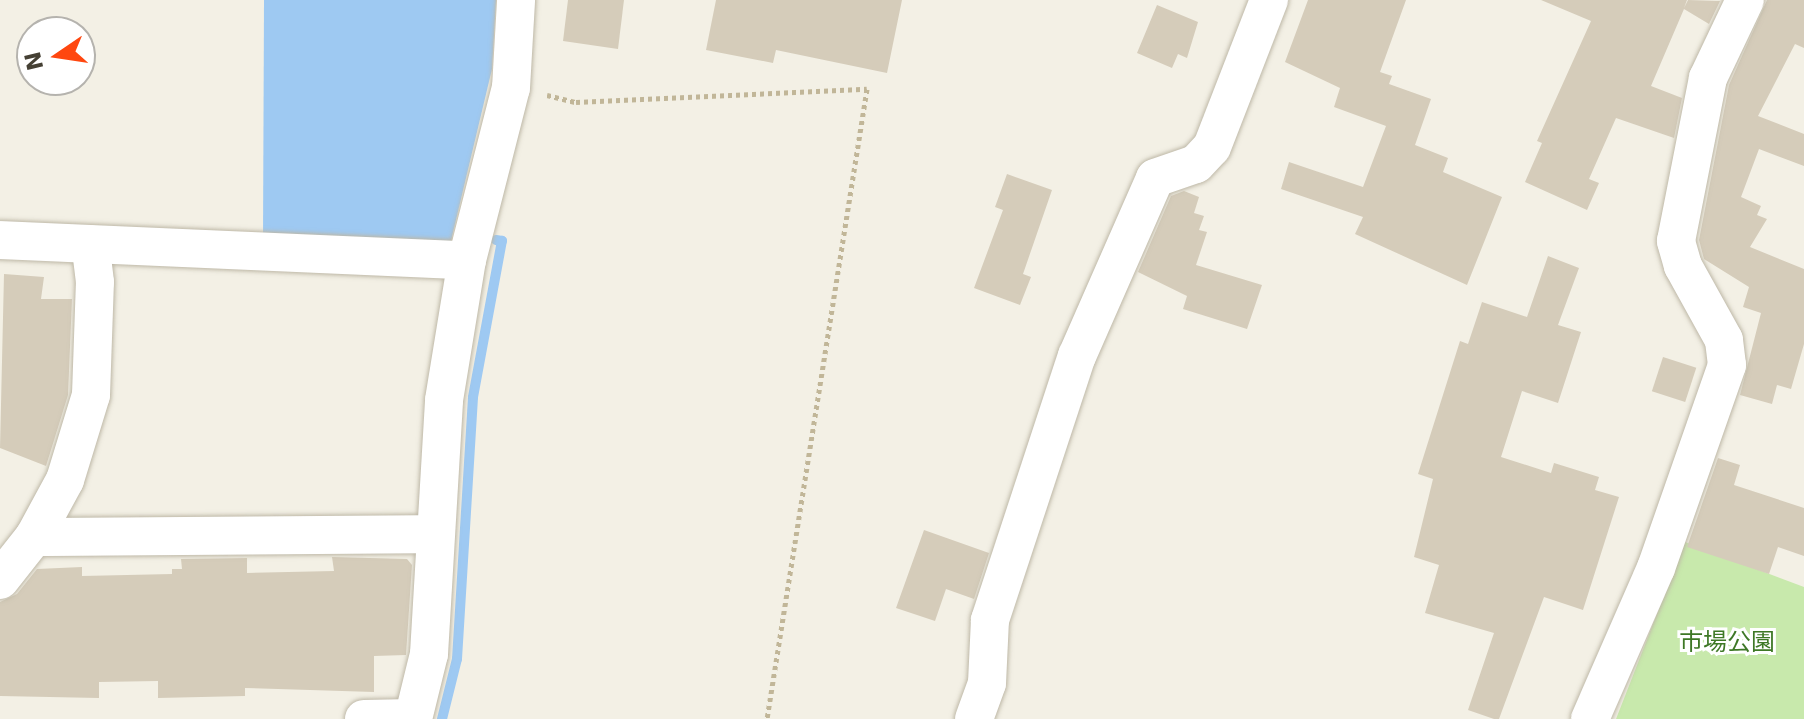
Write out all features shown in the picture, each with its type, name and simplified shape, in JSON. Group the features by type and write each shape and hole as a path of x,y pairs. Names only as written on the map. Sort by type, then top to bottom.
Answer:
{"street":[{"path":"364,719 413,719 429,654 444,400 467,260 511,88 516,0"},
{"path":"974,719 987,683 990,620 1077,356 1155,178 1196,164 1212,147 1269,0"},
{"path":"1590,719 1656,568 1727,365 1724,340 1683,266 1676,241 1708,78 1745,0"},
{"path":"0,240 467,260"},
{"path":"0,580 34,537 65,480 91,395 95,282 90,244"},
{"path":"34,537 434,534"}],"path":[{"path":"511,88 576,102 867,89 767,719"}],"green space":[{"name":"市場公園","path":"1685,542 1804,587 1804,719 1616,719"}],"water":[{"path":"264,0 496,0 492,69 450,245 263,237"}],"building":[{"path":"568,0 624,0 618,49 563,41"},
{"path":"716,0 902,0 887,73 776,50 773,63 706,50"},
{"path":"1308,0 1406,0 1380,72 1392,76 1389,84 1431,99 1415,145 1448,158 1443,172 1502,197 1467,285 1355,234 1363,217 1281,189 1289,162 1363,187 1386,126 1334,107 1340,88 1285,62"},
{"path":"1541,0 1687,0 1684,8 1688,0 1720,1 1709,24 1684,9 1651,86 1682,98 1674,138 1616,118 1589,179 1599,183 1587,210 1525,182 1542,143 1537,141 1591,21"},
{"path":"1767,0 1804,0 1804,48 1795,44 1758,116 1804,134 1804,166 1759,149 1741,197 1761,206 1757,215 1767,219 1750,247 1804,269 1804,344 1791,389 1777,385 1772,404 1740,395 1761,313 1743,307 1749,287 1704,259 1699,240 1729,85"},
{"path":"1157,5 1198,22 1187,58 1178,54 1172,68 1137,53"},
{"path":"1007,174 1052,190 1023,274 1031,277 1020,305 974,288 1003,210 995,207"},
{"path":"1184,191 1199,197 1194,213 1204,216 1199,230 1207,232 1196,265 1262,285 1247,329 1183,309 1187,296 1138,272 1171,196"},
{"path":"1548,256 1579,268 1558,325 1581,332 1558,403 1522,391 1501,457 1551,473 1554,463 1599,477 1595,490 1619,497 1583,610 1544,597 1499,719 1494,719 1468,710 1494,633 1425,613 1439,565 1414,557 1433,479 1418,474 1460,341 1468,344 1482,302 1527,317"},
{"path":"4,274 44,277 41,299 72,299 68,395 46,466 0,448"},
{"path":"1663,357 1696,368 1685,402 1652,391"},
{"path":"1718,458 1740,465 1734,485 1804,508 1804,556 1778,547 1769,574 1687,547"},
{"path":"924,530 989,553 974,599 946,589 935,621 896,608"},
{"path":"332,557 407,559 412,565 406,655 374,656 374,692 245,688 245,696 158,698 158,681 99,682 99,698 0,696 0,602 17,594 37,569 82,567 82,576 172,574 172,569 182,569 181,559 247,558 247,573 334,571"}],"waterway":[{"path":"442,719 457,659 473,397 502,241 496,240"}]}
